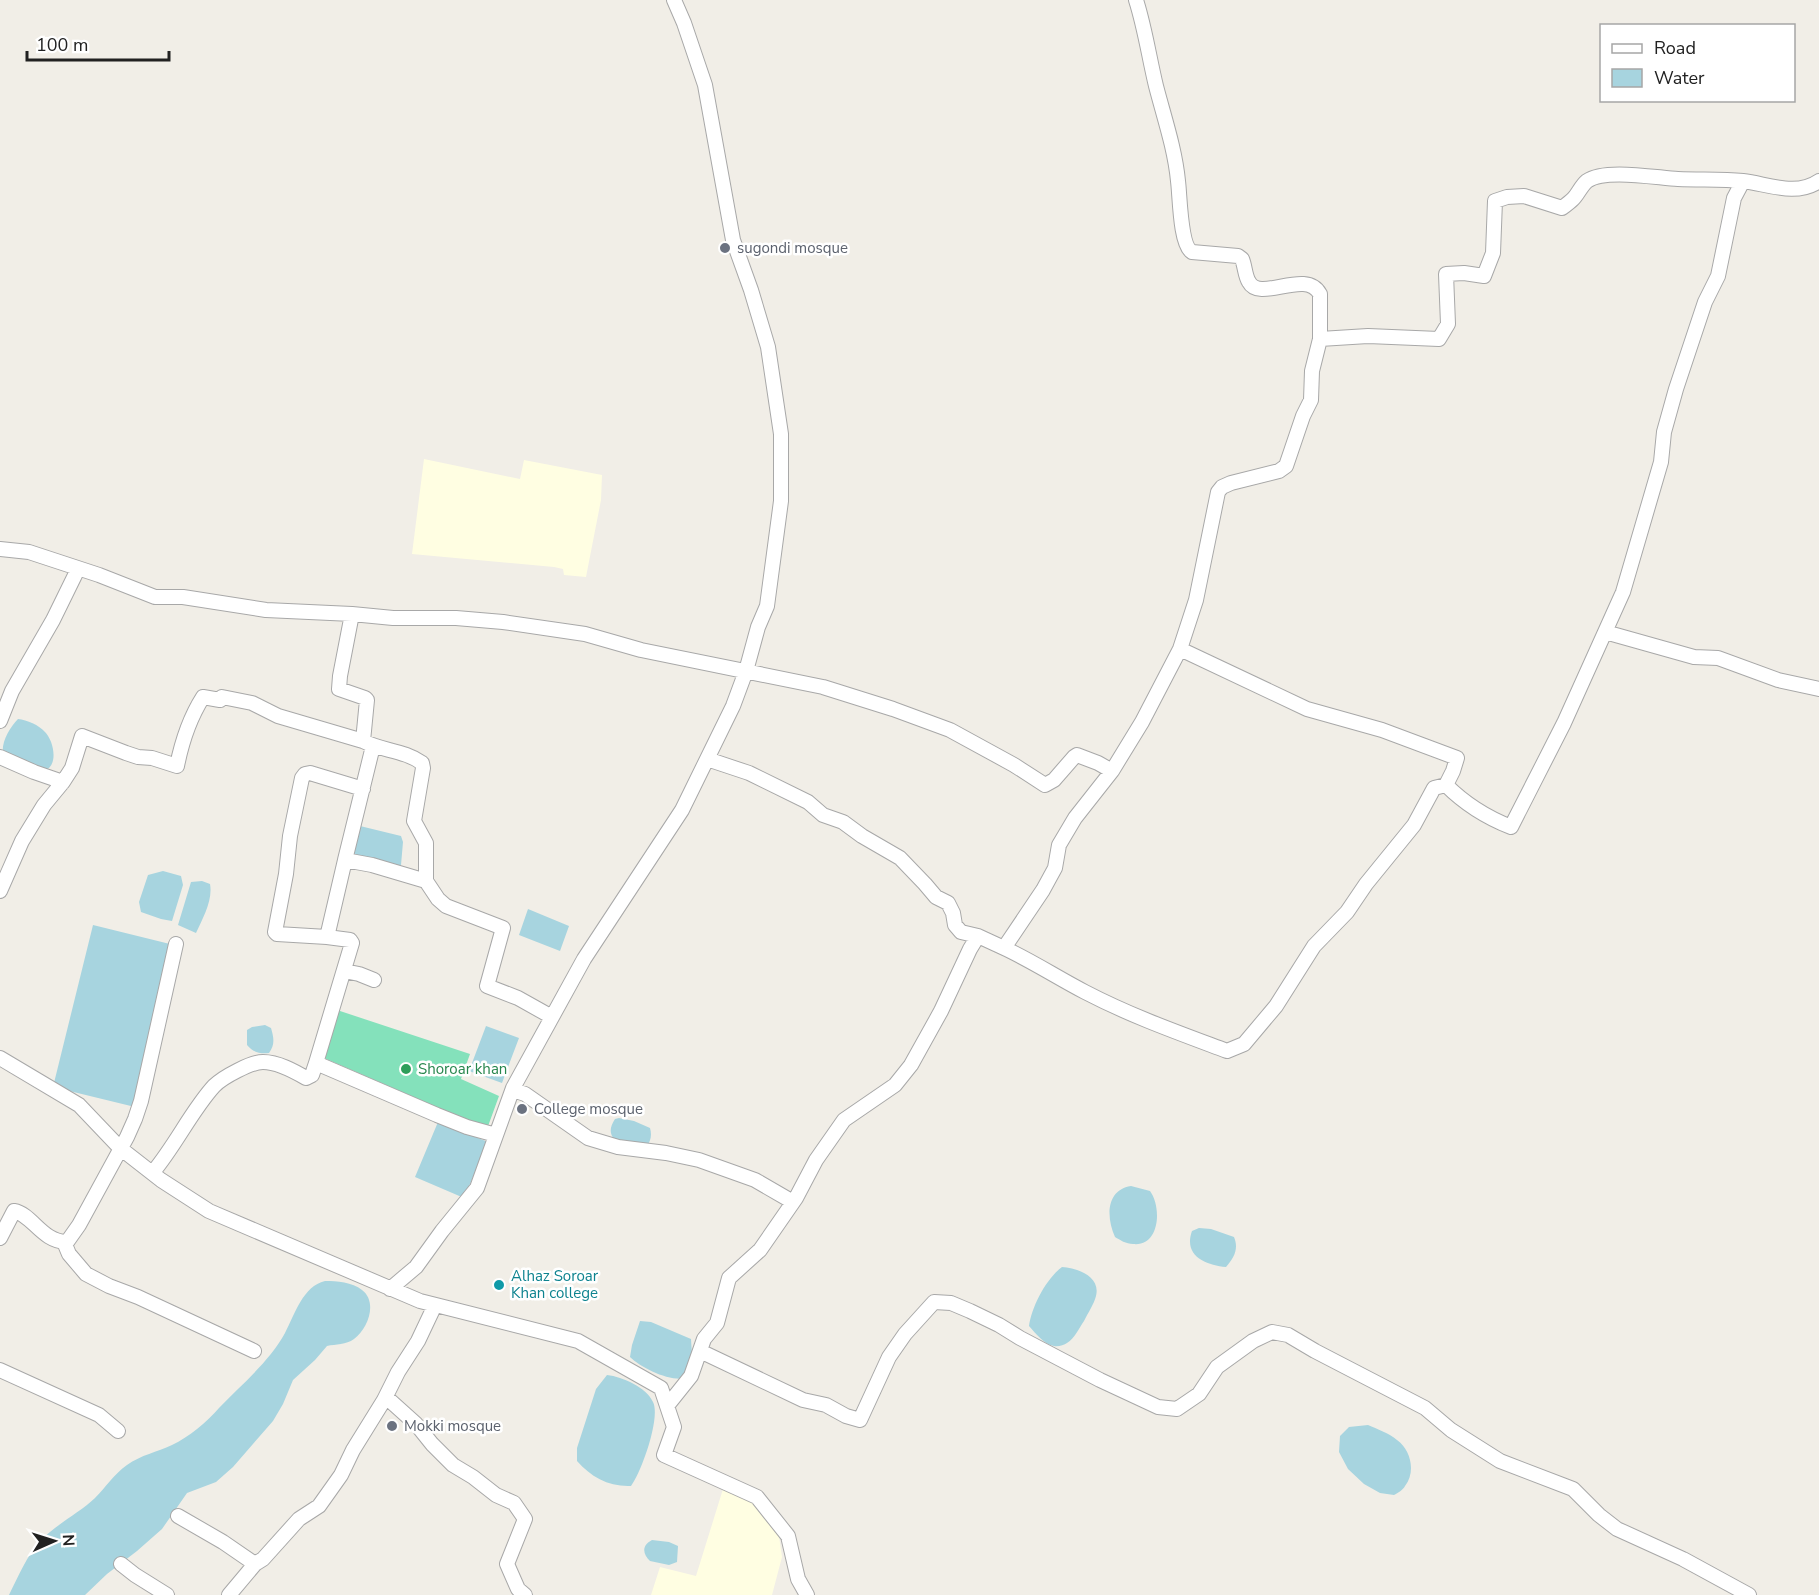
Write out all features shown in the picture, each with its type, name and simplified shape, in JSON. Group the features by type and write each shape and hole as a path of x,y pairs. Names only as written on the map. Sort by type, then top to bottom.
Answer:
{"street":[{"path":"390,1289 416,1267 477,1188 513,1090 552,1017 584,959 682,810 733,706 766,606 781,501 781,434 768,348 733,240 705,84 674,0"},
{"path":"1004,948 1043,890 1054,868 1059,845 1075,818 1112,771 1142,722 1180,649 1196,600 1218,492 1222,487 1231,483 1279,471 1286,466 1303,416 1311,400 1312,371 1320,339 1320,294 1317,288 1310,284 1303,284 1266,289 1256,288 1249,282 1242,259 1238,256 1188,250 1184,239 1178,176 1136,0"},
{"path":"1320,339 1368,336 1439,339 1448,324 1446,274 1464,273 1484,276 1493,254 1495,201 1507,197 1524,196 1562,208 1588,180 1619,175 1743,181 1795,189 1812,186 1819,181"},
{"path":"1446,785 1495,820 1511,827 1564,723 1623,592 1661,462 1664,432 1676,389 1705,302 1718,276 1734,198 1743,181"},
{"path":"0,549 30,552 155,597 183,597 266,610 503,622 585,634 641,650 823,687 893,709 950,730 1045,785 1054,780 1077,755 1112,771"},
{"path":"0,721 12,691 53,620 78,569"},
{"path":"327,937 363,789 368,744 367,700 340,690 339,685 352,614"},
{"path":"1605,632 1694,657 1718,658 1778,680 1819,689"},
{"path":"707,759 749,773 808,802 823,815 843,822 900,858 936,897 948,903 953,912 955,925 961,932 978,936 1026,958 1086,993 1151,1023 1227,1051 1244,1044 1276,1006 1314,946 1347,912 1366,884 1414,825 1434,788 1446,785 1457,758 1382,730 1307,709 1180,649"},
{"path":"0,891 22,841 44,805 72,768 82,736 138,757 152,758 177,766 181,742 194,710 203,697 219,700 222,697 252,702 278,716 396,751 422,763 414,821 426,843 426,881 438,899 446,906 503,927 487,986 518,998 552,1017"},
{"path":"0,757 63,782"},
{"path":"153,1172 216,1084 253,1063 266,1062 281,1065 306,1078 312,1075 351,941 275,932 286,874 290,836 302,778 305,774 310,773 363,789"},
{"path":"345,860 372,865 426,881"},
{"path":"667,1406 691,1376 704,1339 717,1323 729,1278 760,1250 793,1202 816,1160 844,1120 895,1085 911,1065 978,936"},
{"path":"0,1238 12,1213 16,1211 40,1232 56,1241 67,1242 79,1225 127,1137 141,1101 176,944"},
{"path":"344,971 374,980"},
{"path":"0,1058 79,1105 120,1148 161,1180 209,1211 420,1301 578,1341 661,1388 674,1427 664,1455 757,1497 788,1536 798,1579 807,1595"},
{"path":"316,1063 437,1115 496,1135"},
{"path":"513,1090 525,1094 588,1137 618,1146 699,1160 754,1180 793,1202"},
{"path":"64,1242 69,1254 86,1274 254,1351"},
{"path":"700,1351 803,1400 826,1405 846,1416 861,1420 889,1357 904,1334 934,1302 951,1303 970,1311 1100,1380 1158,1407 1176,1409 1199,1394 1217,1367 1253,1341 1272,1332 1288,1335 1425,1408 1451,1430 1500,1461 1573,1489 1617,1529 1683,1558 1749,1595"},
{"path":"229,1595 298,1519 319,1506 341,1475 353,1450 418,1341 435,1305"},
{"path":"0,1370 99,1416 118,1431"},
{"path":"386,1397 416,1424 453,1465 496,1495 514,1503 525,1518 507,1564 518,1589 525,1595"},
{"path":"178,1516 255,1564"},
{"path":"121,1564 167,1595"}],"shaded area":[{"path":"424,459 520,479 524,460 602,475 601,500 586,577 564,575 563,569 554,567 412,554"},
{"path":"723,1489 745,1495 768,1517 779,1536 782,1557 772,1595 651,1595 660,1567 696,1576"}],"green space":[{"name":"Shoroar khan","path":"337,1010 470,1054 461,1079 499,1096 487,1129 324,1058"}],"water":[{"path":"18,719 40,727 51,741 54,753 52,764 44,771 3,754 3,745 7,735"},
{"path":"360,826 401,836 403,842 401,865 396,867 352,858"},
{"path":"163,871 181,876 183,885 172,921 141,912 139,902 148,875"},
{"path":"202,881 210,884 211,890 207,909 196,933 178,925 191,882"},
{"path":"528,909 569,926 560,951 519,935"},
{"path":"93,925 174,945 135,1107 53,1087"},
{"path":"265,1025 271,1028 273,1044 269,1053 259,1053 247,1045 247,1030"},
{"path":"486,1026 519,1038 502,1083 469,1071"},
{"path":"619,1118 650,1128 651,1138 646,1147 618,1144 612,1135 611,1126 615,1119"},
{"path":"438,1122 488,1142 464,1198 415,1177"},
{"path":"1131,1186 1150,1191 1156,1206 1156,1225 1153,1233 1142,1243 1123,1242 1115,1237 1110,1221 1110,1206 1113,1199 1117,1193"},
{"path":"1199,1228 1211,1229 1234,1237 1235,1253 1226,1267 1204,1261 1194,1253 1190,1240 1192,1231"},
{"path":"1062,1267 1086,1274 1095,1283 1097,1289 1092,1305 1075,1336 1066,1344 1056,1346 1044,1341 1029,1326 1033,1310 1041,1294 1051,1278"},
{"path":"325,1281 349,1284 362,1290 369,1301 367,1322 359,1335 351,1341 327,1346 293,1380 273,1421 233,1467 216,1482 187,1493 162,1529 85,1595 9,1595 27,1559 41,1540 95,1498 127,1465 178,1442 203,1424 279,1344 305,1295 317,1284"},
{"path":"640,1321 651,1322 691,1339 692,1355 686,1378 672,1378 656,1373 630,1357"},
{"path":"607,1375 627,1380 640,1387 650,1397 655,1410 649,1445 640,1470 631,1486 615,1485 601,1480 577,1461 577,1448 596,1389"},
{"path":"1368,1425 1394,1438 1402,1444 1409,1455 1411,1468 1408,1480 1403,1489 1394,1495 1380,1493 1364,1484 1348,1469 1339,1452 1340,1436 1349,1427"},
{"path":"652,1540 669,1542 678,1546 677,1562 669,1565 650,1561 644,1550"}],"place":[{"name":"sugondi mosque","path":"725,248"},
{"name":"Shoroar khan","path":"406,1069"},
{"name":"College mosque","path":"522,1109"},
{"name":"Alhaz Soroar Khan college","path":"499,1285"},
{"name":"Mokki mosque","path":"392,1426"}]}
